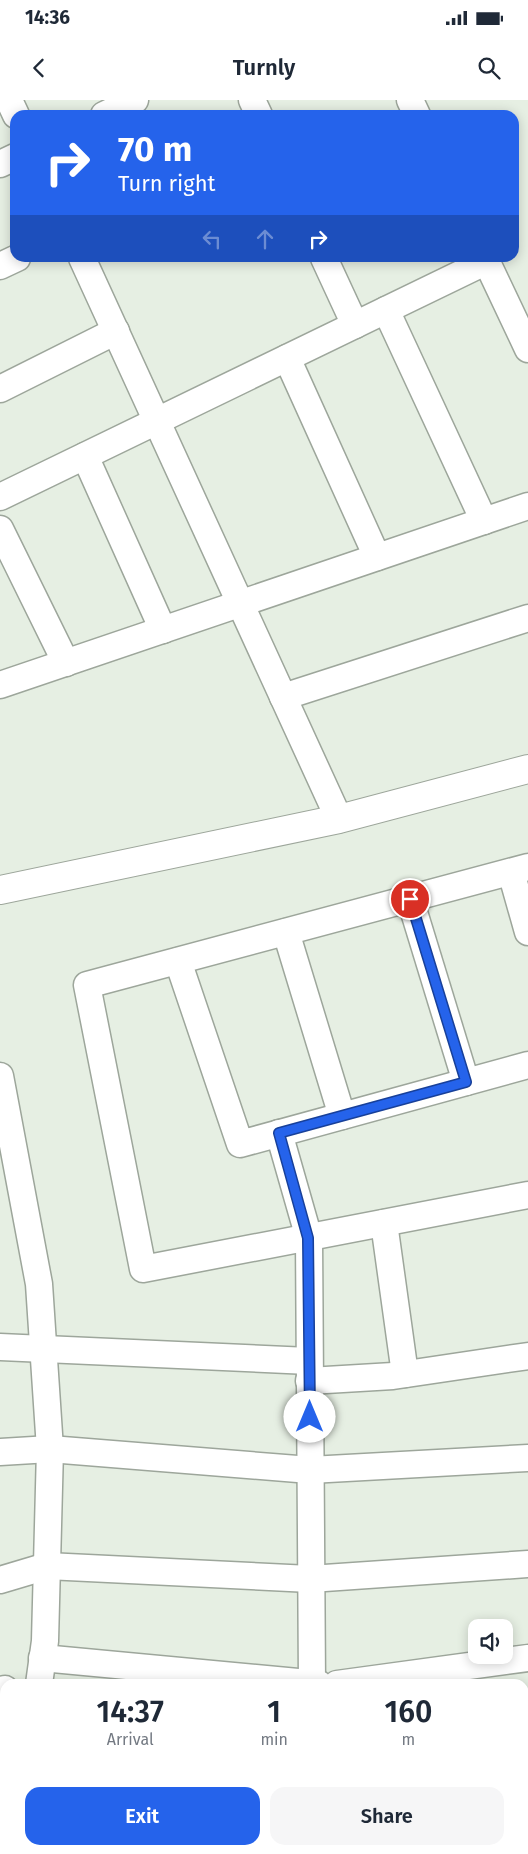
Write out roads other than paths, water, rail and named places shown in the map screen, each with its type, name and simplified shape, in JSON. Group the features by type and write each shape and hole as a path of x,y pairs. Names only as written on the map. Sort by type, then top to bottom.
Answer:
{"street":[{"path":"114,110 135,100"},
{"path":"84,262 339,819"},
{"path":"326,262 355,325"},
{"path":"0,497 482,262"},
{"path":"487,262 528,349"},
{"path":"386,310 484,521"},
{"path":"0,388 116,331"},
{"path":"286,358 377,557"},
{"path":"84,456 163,630"},
{"path":"0,685 528,506"},
{"path":"0,529 66,663"},
{"path":"283,697 528,618"},
{"path":"0,890 339,819 528,769"},
{"path":"528,932 519,869 87,985 143,1270 528,1195"},
{"path":"410,899 466,1082"},
{"path":"286,932 342,1116"},
{"path":"178,961 240,1144 528,1065"},
{"path":"0,1076 39,1284 50,1449 45,1641 37,1677 130,1679"},
{"path":"279,1133 308,1238 310,1579 315,1679"},
{"path":"384,1223 405,1374"},
{"path":"0,1347 43,1348 309,1371 405,1374 528,1356"},
{"path":"0,1452 50,1449 310,1470 528,1458"},
{"path":"0,1580 47,1566 310,1579 528,1564"},
{"path":"371,1679 528,1658"}]}
